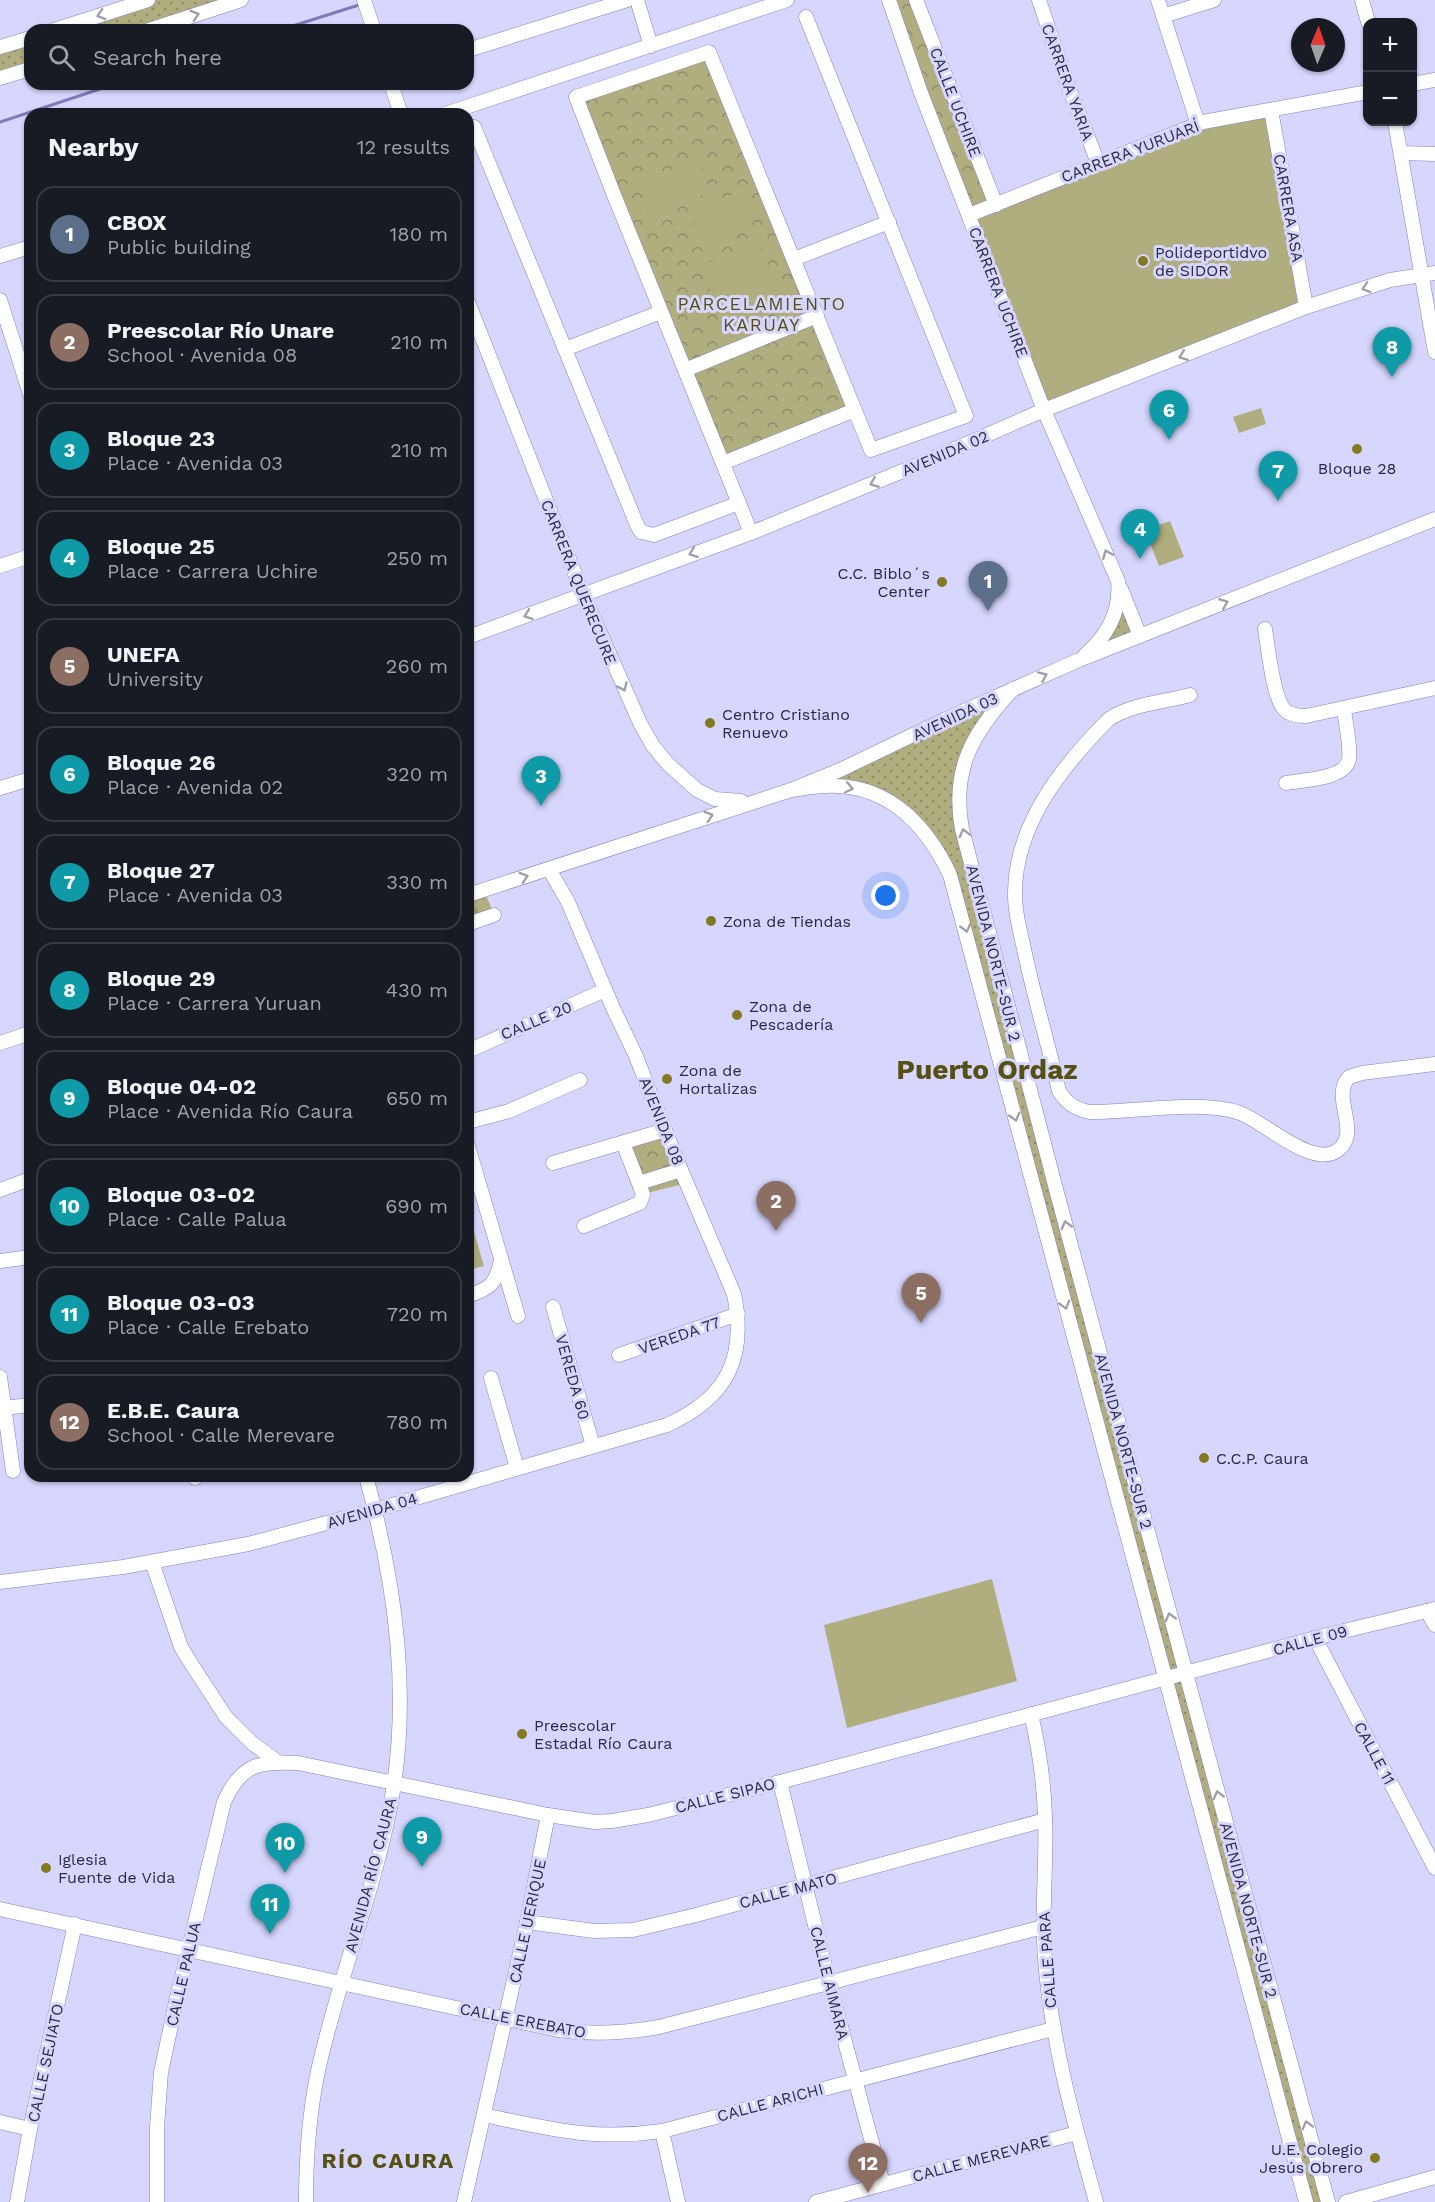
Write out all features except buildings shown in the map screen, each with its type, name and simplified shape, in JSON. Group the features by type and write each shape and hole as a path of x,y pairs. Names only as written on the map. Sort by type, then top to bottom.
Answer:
{"street":[{"path":"73,24 148,0"},
{"path":"167,24 241,0"},
{"path":"364,0 372,23"},
{"path":"474,48 627,0"},
{"path":"638,0 651,46"},
{"path":"463,108 787,0"},
{"name":"CARRERA UCHIRE","path":"890,0 921,93 1044,410 1140,636"},
{"name":"CALLE UCHIRE","path":"916,0 996,204"},
{"name":"CARRERA YARIA","path":"1039,0 1098,163"},
{"path":"1158,0 1198,124"},
{"path":"1163,16 1214,0"},
{"path":"1362,0 1367,18"},
{"path":"751,532 576,97 709,52 872,450 966,416 806,16"},
{"path":"0,47 24,40"},
{"path":"0,78 24,71"},
{"path":"1417,83 1435,80"},
{"path":"393,90 399,108"},
{"name":"CARRERA YURUARÍ","path":"969,215 1198,124 1363,93"},
{"name":"CARRERA ASA","path":"1271,110 1306,308"},
{"path":"474,126 641,532 654,534 739,503"},
{"path":"1396,126 1429,273 1435,352"},
{"path":"1401,153 1435,154"},
{"path":"794,260 889,222"},
{"path":"0,256 24,249"},
{"name":"AVENIDA 02","path":"474,635 751,532 920,464 1044,410 1306,308 1390,280 1429,273"},
{"path":"0,300 24,375"},
{"path":"565,349 661,312"},
{"path":"685,370 817,316"},
{"name":"CARRERA QUERECURE","path":"474,317 583,594 640,723 653,746 668,764 697,790 715,799 729,802 752,801"},
{"path":"723,463 855,410"},
{"name":"AVENIDA 03","path":"474,894 791,790 840,770 1079,660 1435,519"},
{"path":"0,566 24,558"},
{"name":"CARRERA UCHIRE","path":"1079,660 1097,644 1114,618 1119,593 1118,581"},
{"path":"1265,629 1277,694 1282,707 1289,713 1300,716 1435,688"},
{"name":"AVENIDA NORTE-SUR 2","path":"1013,690 995,709 974,738 963,768 959,812 1021,1056 1328,2202"},
{"path":"1190,696 1131,710 1108,719 1060,776 1030,823 1017,871 1016,907 1033,991 1059,1091 1074,1107 1089,1112 1204,1107 1228,1110 1258,1122 1303,1151 1327,1154 1338,1150 1347,1137 1342,1089 1349,1077 1435,1064"},
{"path":"1286,783 1328,776 1341,772 1346,767 1349,755 1344,708"},
{"path":"0,788 24,781"},
{"name":"AVENIDA NORTE-SUR 2","path":"791,790 839,786 883,798 908,814 922,827 950,875 1306,2202"},
{"name":"AVENIDA 08","path":"549,868 568,902 635,1054 730,1284 738,1314 737,1350 724,1381"},
{"path":"474,922 494,915"},
{"name":"CALLE 20","path":"474,1048 605,990"},
{"path":"0,1043 24,1035"},
{"path":"474,1120 509,1111 580,1080"},
{"path":"553,1163 665,1130"},
{"path":"584,1226 640,1203 641,1188 623,1143"},
{"path":"474,1167 518,1316"},
{"path":"641,1188 681,1170"},
{"path":"0,1190 24,1181"},
{"path":"0,1261 24,1258"},
{"path":"474,1294 486,1290 498,1274 501,1260"},
{"name":"VEREDA 60","path":"553,1307 593,1446"},
{"name":"VEREDA 77","path":"620,1355 738,1314"},
{"path":"0,1377 13,1472"},
{"path":"490,1378 517,1468"},
{"name":"AVENIDA 04","path":"474,1481 667,1425 686,1416 714,1394 724,1381"},
{"path":"4,1408 24,1406"},
{"name":"AVENIDA RÍO CAURA","path":"306,2202 307,2152 312,2105 327,2033 379,1854 394,1783 399,1697 398,1631 393,1593 368,1482"},
{"name":"AVENIDA 04","path":"0,1582 152,1562 248,1544 470,1482"},
{"path":"152,1562 181,1647 192,1665 226,1717 252,1743 278,1762"},
{"path":"1431,1610 1435,1625"},
{"name":"CALLE 09","path":"1185,1673 1314,1638 1431,1610"},
{"name":"CALLE 11","path":"1314,1638 1435,1868"},
{"name":"CALLE SIPAO","path":"259,1764 278,1762 308,1765 548,1815 577,1820 612,1821 648,1815 780,1782 1185,1673"},
{"name":"CALLE PARA","path":"1031,1714 1041,1764 1046,1820 1043,1927 1053,2029 1096,2202"},
{"name":"CALLE PALUA","path":"157,2202 156,2127 161,2072 188,1950 224,1802 232,1784 259,1764"},
{"name":"CALLE AIMARA","path":"780,1782 829,1982 883,2184"},
{"name":"CALLE UERIQUE","path":"464,2202 527,1922 548,1815"},
{"name":"CALLE MATO","path":"527,1922 594,1932 633,1930 1046,1820"},
{"name":"CALLE EREBATO","path":"0,1909 585,2034 620,2033 659,2027 1043,1927"},
{"name":"CALLE SEJIATO","path":"17,2202 30,2129 75,1924"},
{"name":"CALLE ARICHI","path":"484,2115 589,2135 624,2136 662,2131 1053,2029"},
{"path":"0,2122 30,2129"},
{"path":"662,2131 678,2202"},
{"name":"CALLE MEREVARE","path":"816,2202 1077,2133"},
{"path":"1346,2202 1435,2177"}],"green space":[{"path":"148,0 241,0 167,24 73,24"},
{"path":"889,0 916,0 996,205 969,215"},
{"path":"24,40 24,71 0,78 0,47"},
{"path":"709,52 855,410 723,463 576,97"},
{"name":"Polideportidvo de SIDOR","path":"1271,110 1306,307 1046,410 969,215 1188,127"},
{"path":"698,160 710,192 650,215 638,181"},
{"path":"742,191 754,222 702,244 689,212"},
{"path":"758,242 783,302 725,326 700,266"},
{"path":"1261,408 1266,424 1239,433 1233,417"},
{"path":"1170,521 1184,557 1159,566 1145,530"},
{"path":"1119,593 1140,636 1097,644"},
{"path":"1013,689 985,722 959,798 1328,2202 1306,2202 941,856 883,798 818,786"},
{"path":"484,890 494,915 474,922 474,893"},
{"path":"665,1130 687,1183 643,1194 623,1143"},
{"path":"474,1232 484,1266 474,1268"},
{"path":"992,1579 1017,1681 847,1728 824,1625"}],"waterway":[{"path":"299,24 362,4"},
{"path":"42,108 97,90"},
{"path":"0,122 24,114"}],"place":[{"name":"Polideportidvo de SIDOR","path":"1143,261"},
{"name":"Bloque 29","path":"1392,377"},
{"name":"Bloque 26","path":"1169,440"},
{"name":"Bloque 28","path":"1357,449"},
{"name":"Bloque 27","path":"1278,501"},
{"name":"Bloque 25","path":"1140,559"},
{"name":"C.C. Biblo´s Center","path":"942,582"},
{"name":"CBOX","path":"988,611"},
{"name":"Centro Cristiano Renuevo","path":"710,723"},
{"name":"Bloque 23","path":"541,806"},
{"name":"Zona de Tiendas","path":"711,921"},
{"name":"Zona de Pescadería","path":"737,1015"},
{"name":"Zona de Hortalizas","path":"667,1079"},
{"name":"Preescolar Río Unare","path":"776,1231"},
{"name":"UNEFA","path":"921,1323"},
{"name":"C.C.P. Caura","path":"1204,1458"},
{"name":"Preescolar Estadal Río Caura","path":"522,1734"},
{"name":"Bloque 04-02","path":"422,1867"},
{"name":"Iglesia Fuente de Vida","path":"46,1868"},
{"name":"Bloque 03-02","path":"285,1873"},
{"name":"Bloque 03-03","path":"270,1934"},
{"name":"U.E. Colegio Jesús Obrero","path":"1375,2158"},
{"name":"E.B.E. Caura","path":"868,2193"}],"district":[{"name":"PARCELAMIENTO KARUAY","path":"762,314"},
{"name":"Puerto Ordaz","path":"987,1069"},
{"name":"RÍO CAURA","path":"388,2160"}]}
